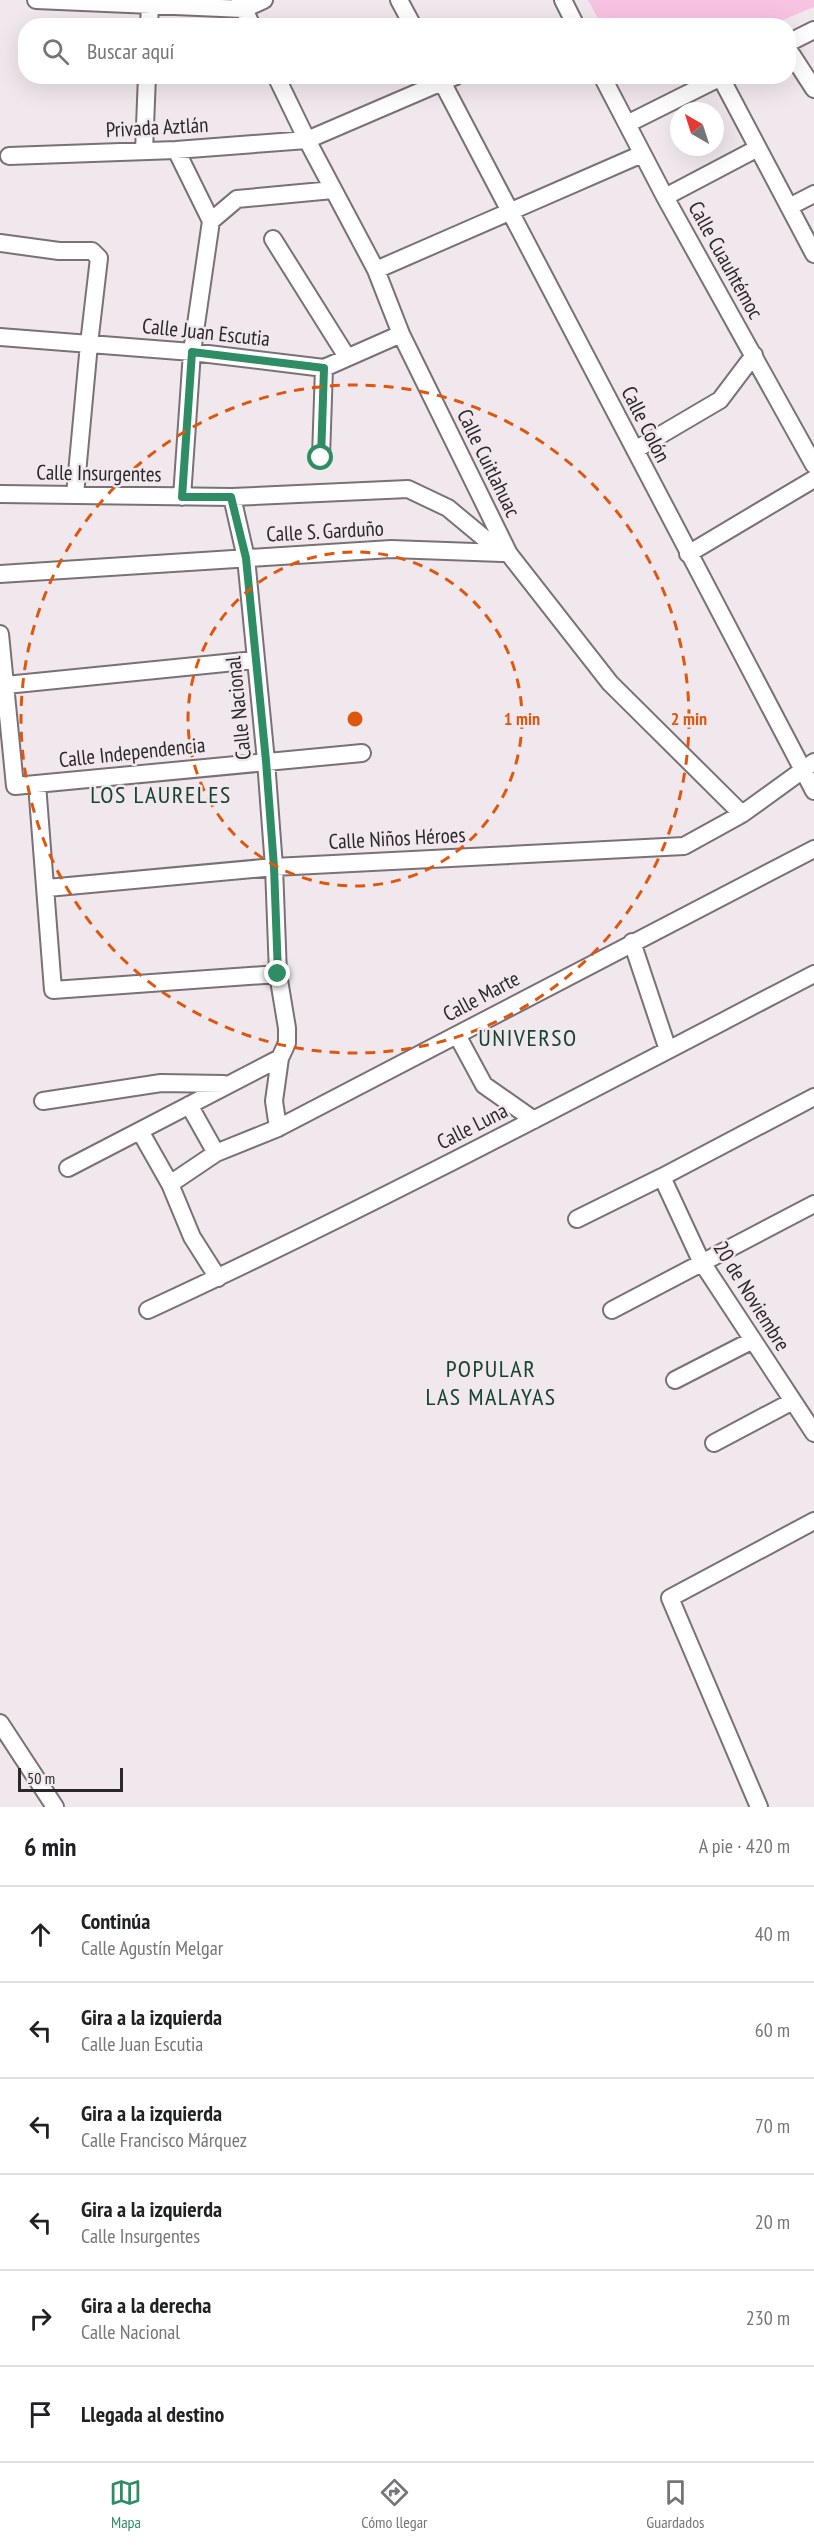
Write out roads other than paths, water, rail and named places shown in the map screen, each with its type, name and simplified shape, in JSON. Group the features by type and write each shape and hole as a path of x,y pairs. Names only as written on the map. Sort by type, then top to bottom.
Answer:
{"street":[{"path":"36,0 150,5 242,4 264,0"},
{"path":"399,0 409,18"},
{"path":"563,0 570,18"},
{"path":"242,4 248,18"},
{"path":"149,18 150,5"},
{"path":"796,39 814,30"},
{"path":"796,61 814,89"},
{"path":"144,151 147,84"},
{"name":"Calle Cuitlahuac","path":"280,84 376,270 401,334 505,553 610,683 742,814"},
{"name":"Privada Aztlán","path":"9,156 176,150 307,140 433,84"},
{"name":"Calle Colón","path":"449,84 510,212 688,554 808,766 814,791"},
{"name":"Calle Cuauhtémoc","path":"606,84 665,197 754,355 809,441 814,465"},
{"path":"627,124 708,84"},
{"path":"726,84 814,254"},
{"path":"665,197 758,148"},
{"path":"176,150 211,221 192,352 182,497"},
{"path":"376,270 642,153"},
{"path":"211,221 237,199 333,190"},
{"path":"789,207 814,194"},
{"path":"273,239 347,357"},
{"path":"0,243 59,251 92,251 99,258 75,495"},
{"path":"321,458 324,368 401,334"},
{"name":"Calle Juan Escutia","path":"0,337 192,352 324,368"},
{"path":"635,450 720,400 754,355"},
{"path":"688,554 814,479"},
{"name":"Calle Insurgentes","path":"0,494 231,497 408,489 448,508 505,553"},
{"name":"Calle Nacional","path":"231,497 246,558 266,761 274,867 278,974 287,1028 287,1043 280,1058 274,1101 278,1128"},
{"name":"Calle S. Garduño","path":"0,574 391,549 505,553"},
{"path":"0,634 6,685 255,660"},
{"name":"Calle Independencia","path":"6,685 15,786 362,753"},
{"name":"Calle Niños Héroes","path":"46,888 274,867 684,846 742,814 808,766"},
{"path":"37,784 53,990 278,974"},
{"name":"Calle Marte","path":"170,1184 216,1153 278,1128 814,849"},
{"path":"632,942 668,1050"},
{"name":"Calle Luna","path":"148,1310 218,1278 534,1120 814,974"},
{"path":"457,1035 484,1085 534,1120"},
{"path":"68,1168 280,1058"},
{"path":"43,1101 161,1083 228,1084"},
{"path":"577,1219 814,1097"},
{"path":"189,1105 216,1153"},
{"path":"140,1131 170,1184 192,1236 218,1278"},
{"name":"20 de Noviembre","path":"662,1177 701,1261 814,1433"},
{"path":"612,1310 701,1261 814,1204"},
{"path":"675,1380 753,1340"},
{"path":"714,1443 793,1401"},
{"path":"759,1807 670,1598 814,1521"},
{"path":"0,1723 55,1807"}],"district":[{"name":"LOS LAURELES","path":"161,794"},
{"name":"UNIVERSO","path":"528,1037"},
{"name":"POPULAR LAS MALAYAS","path":"491,1382"}]}
